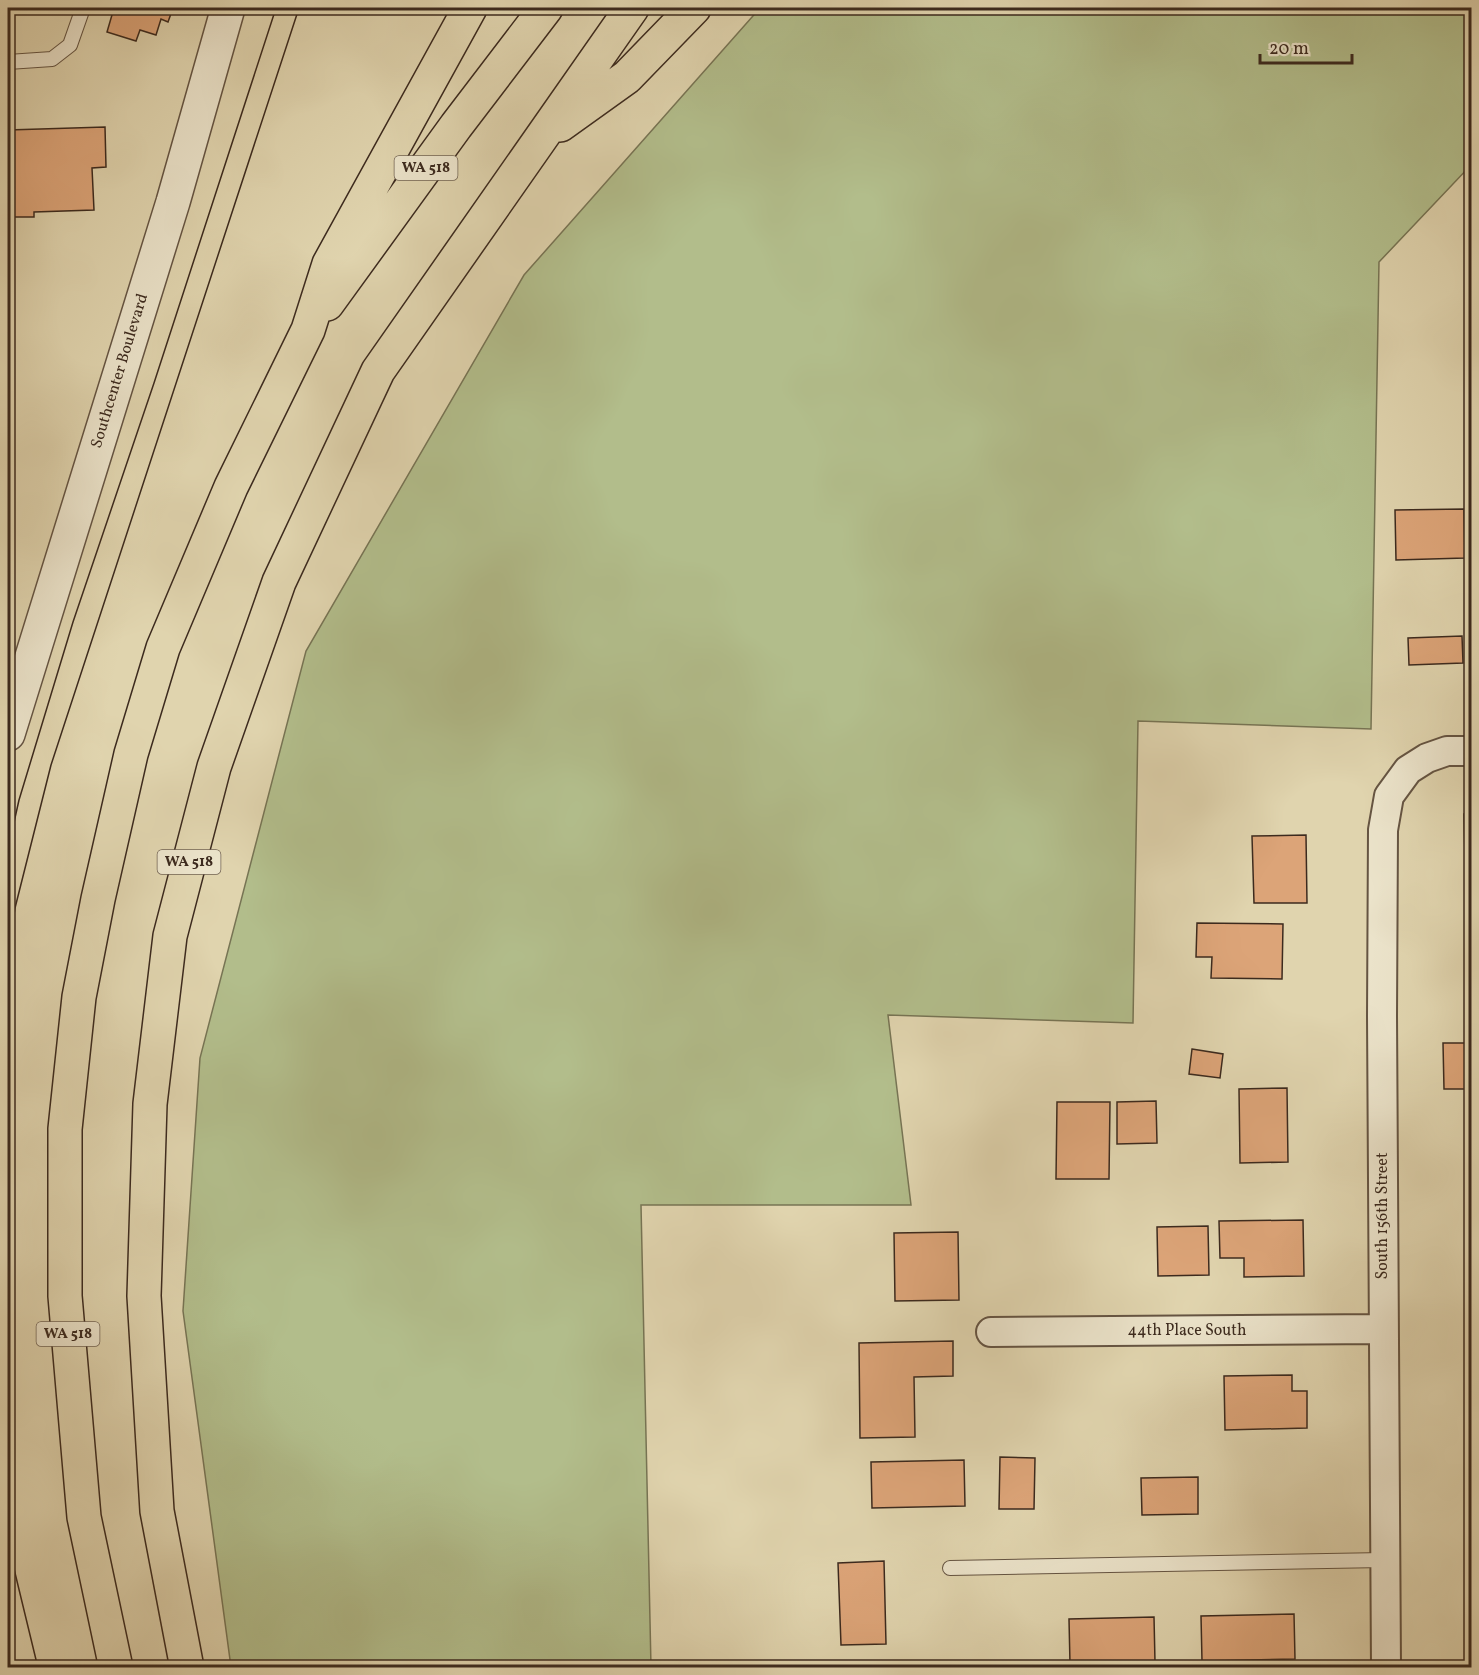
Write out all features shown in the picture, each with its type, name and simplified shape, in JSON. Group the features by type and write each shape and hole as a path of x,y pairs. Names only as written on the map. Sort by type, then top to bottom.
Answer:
{"highway":[{"path":"308,330 329,264 471,8"},
{"name":"WA 518","path":"116,1668 84,1517 65,1296 65,1129 79,997 98,899 131,754 163,648 231,487 308,330 456,126 546,8"},
{"name":"WA 518","path":"187,1668 157,1511 144,1296 150,1104 170,936 214,766 279,582 378,371 632,8"},
{"path":"542,138 627,77 694,8"}],"street":[{"name":"Southcenter Boulevard","path":"8,734 173,202 228,8"},
{"name":"South 156th Street","path":"1386,1668 1383,830 1389,796 1408,771 1427,758 1447,751 1472,751"},
{"name":"44th Place South","path":"991,1332 1383,1329"}],"lane":[{"path":"8,62 52,59 70,45 83,8"},
{"path":"950,1568 1384,1560"}],"green space":[{"path":"760,8 1471,8 1471,165 1379,262 1371,729 1138,721 1133,1023 888,1015 911,1205 641,1205 651,1667 231,1667 183,1311 200,1058 306,651 524,275"}],"building":[{"path":"114,8 173,8 168,22 161,19 156,35 140,30 136,41 107,32"},
{"path":"105,127 106,167 92,168 94,210 34,212 34,217 8,217 8,130"},
{"path":"1464,509 1465,558 1396,560 1395,510"},
{"path":"1462,636 1463,663 1409,665 1408,638"},
{"path":"1464,814 1472,814 1472,901 1466,901"},
{"path":"1306,835 1307,903 1254,903 1252,836"},
{"path":"1197,923 1283,924 1282,979 1211,978 1212,957 1196,957"},
{"path":"1443,1043 1472,1043 1472,1089 1444,1089"},
{"path":"1192,1049 1223,1054 1220,1078 1189,1074"},
{"path":"1287,1088 1288,1162 1240,1163 1239,1089"},
{"path":"1156,1101 1157,1143 1117,1144 1117,1102"},
{"path":"1057,1102 1110,1102 1109,1179 1056,1179"},
{"path":"1303,1220 1304,1276 1244,1277 1244,1258 1220,1258 1219,1221"},
{"path":"1208,1226 1209,1275 1158,1276 1157,1227"},
{"path":"958,1232 959,1300 895,1301 894,1233"},
{"path":"953,1341 953,1376 914,1377 915,1437 860,1438 859,1343"},
{"path":"1292,1375 1292,1391 1307,1391 1307,1428 1225,1430 1224,1376"},
{"path":"1000,1457 1035,1458 1034,1509 999,1509"},
{"path":"964,1460 965,1506 872,1508 871,1462"},
{"path":"1198,1477 1198,1514 1142,1515 1141,1478"},
{"path":"884,1561 886,1644 841,1645 838,1563"},
{"path":"1294,1614 1295,1659 1202,1661 1201,1616"},
{"path":"1154,1617 1155,1662 1070,1664 1069,1619"}],"tram line":[{"path":"8,849 19,800 73,622 154,383 276,8"},
{"path":"8,954 15,908 51,765 299,8"},
{"path":"8,1544 38,1668"},
{"path":"8,1634 16,1668"}]}
